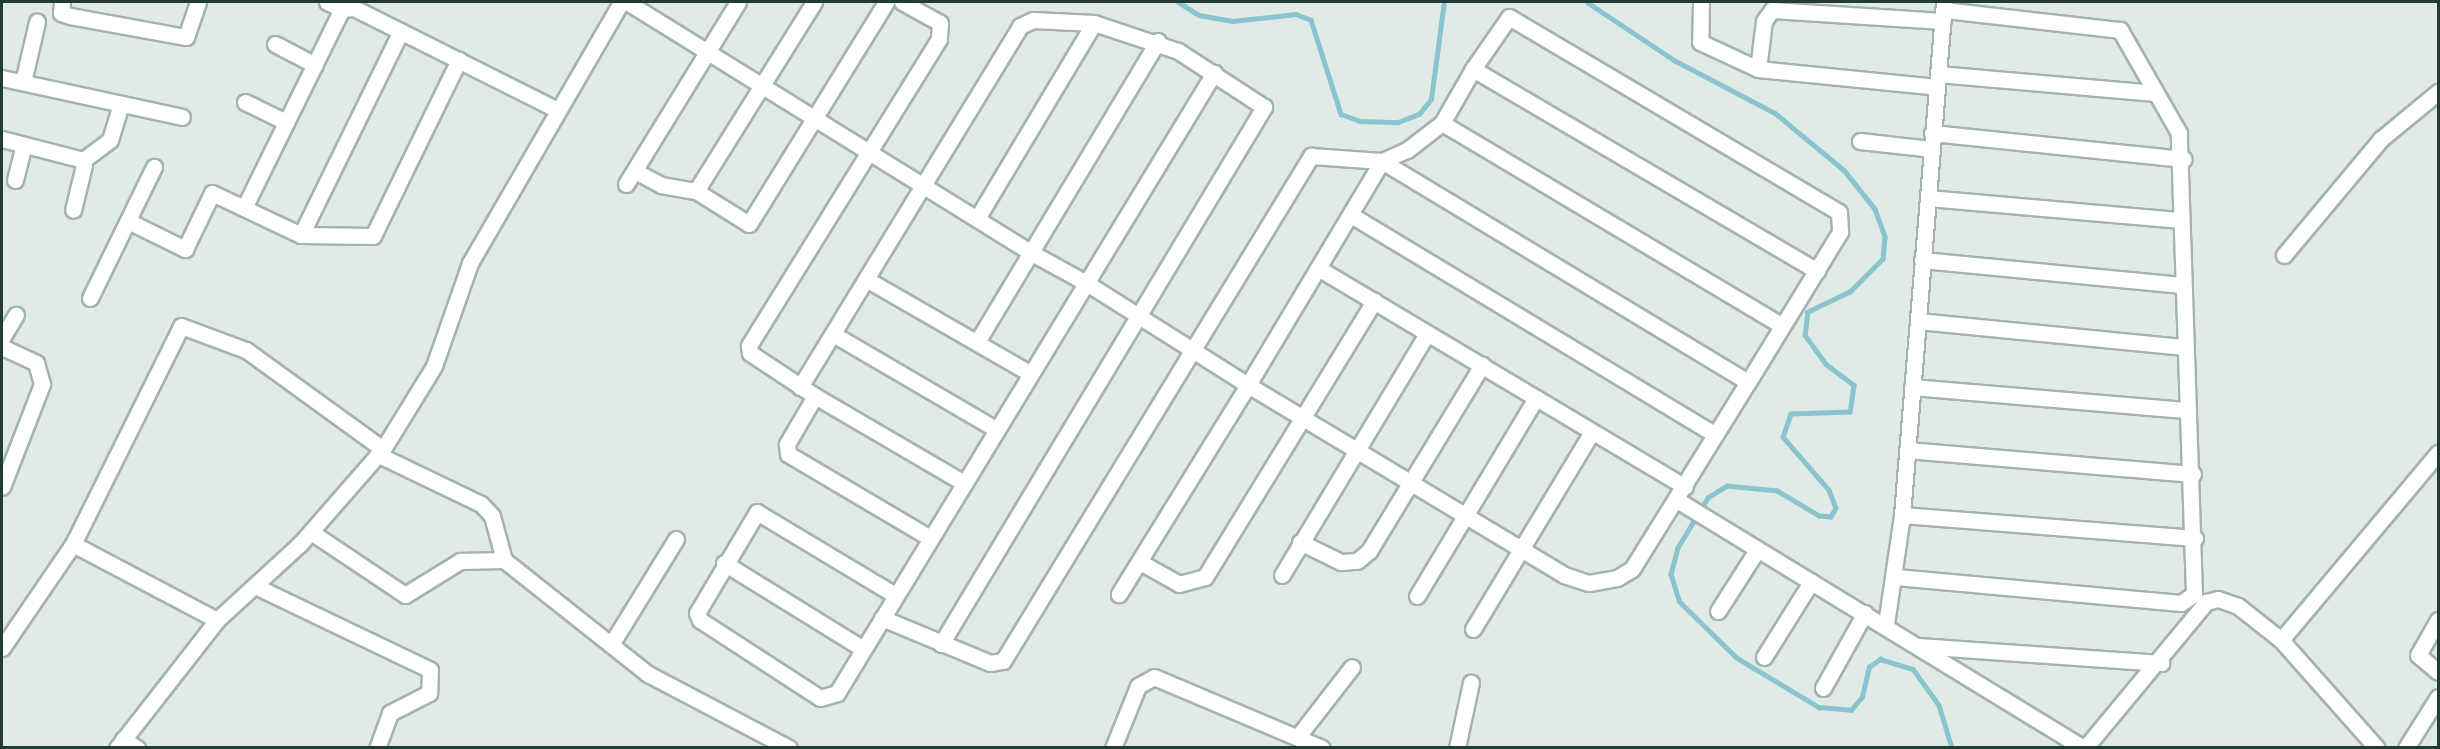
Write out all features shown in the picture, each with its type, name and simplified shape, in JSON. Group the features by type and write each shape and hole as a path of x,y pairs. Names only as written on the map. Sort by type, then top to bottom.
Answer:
{"street":[{"path":"62,2 61,13 70,16 186,37 198,2"},
{"path":"327,2 342,9 354,8 558,110"},
{"path":"137,747 120,743 217,620 311,532 381,452 434,366 470,263 621,2"},
{"path":"627,2 978,217 1030,252 1139,315 1248,385 1564,575 1589,583 1617,578 1632,569 1683,504 1685,487 1714,434 1840,232 1839,212 1509,17 1473,69 1442,123 1382,161 1248,385 1119,594"},
{"path":"738,2 710,53 630,178 696,191 748,224 817,118 886,2"},
{"path":"696,191 814,2"},
{"path":"902,2 940,23 942,31 872,152 749,346 750,353 800,387 964,483"},
{"path":"1701,3 1700,42 1758,69 2155,93"},
{"path":"243,208 342,9"},
{"path":"1683,504 1811,582 1886,624 1917,646 2084,747 2161,663 2194,605 2193,474 2182,285 2181,220 2184,159 2179,133 2155,93 2126,36 2113,27 1944,11 1772,9 1764,21 1758,69"},
{"path":"1886,624 1896,577 1902,515 1932,133 1944,11"},
{"path":"800,387 1020,26 1033,20 1094,23 1158,41 1259,101 1264,113 1139,315 941,644"},
{"path":"23,82 37,22"},
{"path":"978,217 1094,23"},
{"path":"301,235 401,31"},
{"path":"977,342 1158,41"},
{"path":"275,44 315,64"},
{"path":"128,221 185,249 212,193 301,235 373,236 459,60"},
{"path":"1473,69 1817,271"},
{"path":"895,595 763,513 752,515 700,605 700,620 820,698 837,693 895,595 1088,284 1214,73"},
{"path":"2,78 182,117"},
{"path":"2284,255 2381,139 2439,92"},
{"path":"245,102 286,122"},
{"path":"73,210 82,161 110,140 121,105"},
{"path":"1442,123 1782,326"},
{"path":"1932,133 2184,159"},
{"path":"2,139 82,161"},
{"path":"1860,141 1931,149"},
{"path":"15,180 24,145"},
{"path":"882,618 990,663 1002,661 1195,351 1311,156 1382,161 1748,382"},
{"path":"90,298 154,167"},
{"path":"1928,198 2181,220"},
{"path":"1351,215 1714,434"},
{"path":"1922,260 2182,285"},
{"path":"1318,268 1685,487"},
{"path":"866,279 1031,375"},
{"path":"1140,562 1179,584 1205,577 1374,301"},
{"path":"2,338 16,315"},
{"path":"1918,321 2185,347"},
{"path":"2,648 73,544 181,326 246,350 381,452 481,504 492,516 504,560 612,643 648,674 789,747"},
{"path":"833,334 997,430"},
{"path":"1282,574 1427,334"},
{"path":"2,347 36,363 42,384 2,487"},
{"path":"1300,542 1341,562 1357,561 1412,483 1482,365"},
{"path":"1912,387 2188,410"},
{"path":"815,396 787,444 788,454 930,538"},
{"path":"1417,596 1536,398"},
{"path":"1473,628 1592,432"},
{"path":"1907,450 2193,474"},
{"path":"2281,640 2435,462"},
{"path":"1902,515 2195,538"},
{"path":"311,532 405,594 460,561 504,560"},
{"path":"612,643 676,539"},
{"path":"73,544 217,620"},
{"path":"1718,611 1757,550"},
{"path":"724,563 863,649"},
{"path":"1896,577 2194,605 2218,599 2238,606 2281,640 2377,747"},
{"path":"1764,657 1811,582"},
{"path":"255,586 430,670 429,693 390,713 377,747"},
{"path":"1823,688 1865,613"},
{"path":"2439,620 2418,655 2439,672"},
{"path":"1917,646 2161,663"},
{"path":"1299,735 1352,667"},
{"path":"1113,747 1138,686 1154,677 1299,735 1322,747"},
{"path":"1457,747 1471,682"},
{"path":"2406,747 2439,697"}],"waterway":[{"path":"1178,2 1199,15 1232,21 1296,14 1311,20 1341,114 1360,121 1398,122 1419,114 1431,99 1444,2"},
{"path":"1587,2 1674,60 1775,113 1844,170 1875,209 1885,237 1883,259 1850,292 1808,312 1805,335 1826,364 1854,385 1850,412 1791,414 1783,437 1829,490 1836,508 1831,517 1819,516 1777,491 1727,486 1708,498 1678,548 1671,574 1679,601 1737,658 1819,707 1851,710 1862,697 1869,667 1880,659 1913,669 1939,705 1952,748"}]}
